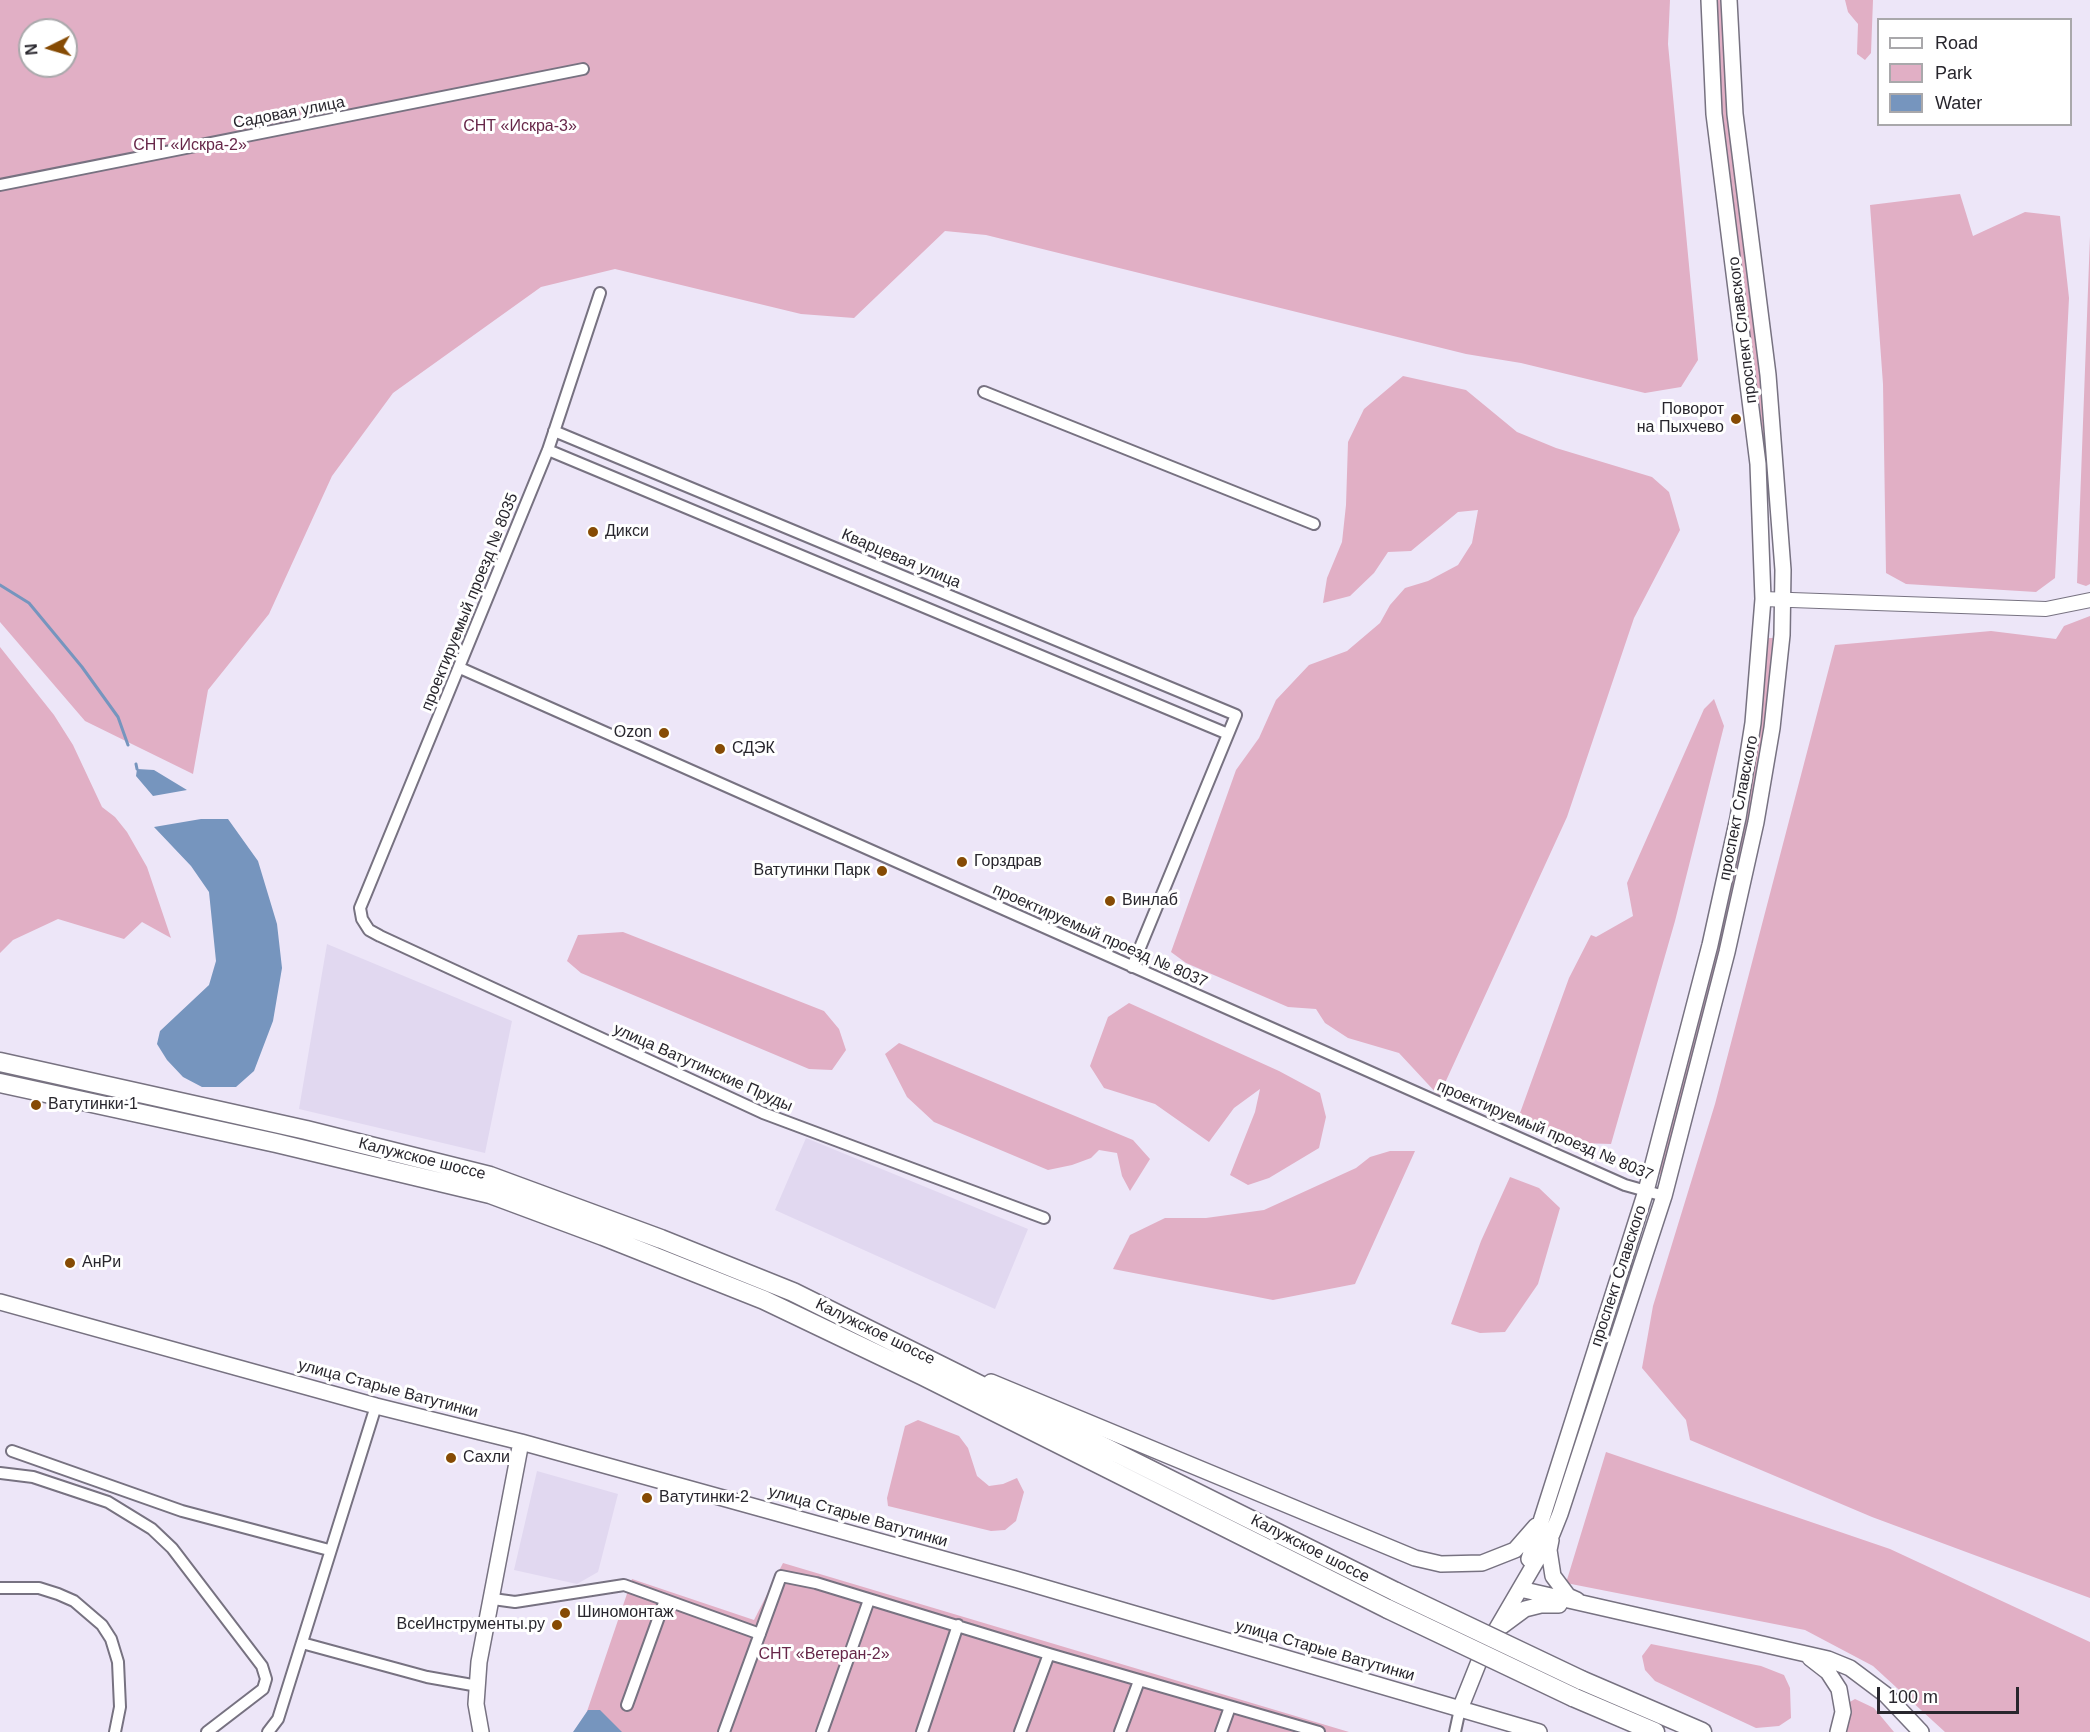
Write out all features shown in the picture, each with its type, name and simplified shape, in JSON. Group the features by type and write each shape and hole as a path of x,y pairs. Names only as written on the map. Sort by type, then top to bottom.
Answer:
{"highway":[{"name":"Калужское шоссе","path":"0,1062 306,1130 490,1176 793,1292 1396,1592 1581,1680 1701,1732"},
{"name":"Калужское шоссе","path":"0,1083 287,1146 490,1194 603,1236 764,1300 1388,1609 1573,1697 1655,1732"}],"main road":[{"name":"проспект Славского","path":"1520,1589 1646,1191 1710,945 1738,818 1753,723 1762,599 1758,464 1714,114 1709,0"},
{"name":"проспект Славского","path":"1460,1709 1472,1675 1552,1534 1664,1197 1727,952 1756,822 1772,728 1782,635 1783,570 1768,375 1735,114 1729,0"},
{"name":"улица Старые Ватутинки","path":"0,1302 376,1406 521,1442 1015,1579 1460,1709"},
{"path":"932,1360 1064,1410 1217,1477 1415,1558 1441,1564 1482,1563 1515,1550 1543,1517"},
{"path":"481,1732 476,1704 480,1662 521,1442"},
{"path":"1552,1534 1549,1550 1553,1576 1568,1596 1591,1606"},
{"path":"1520,1589 1828,1659 1850,1668 1886,1695 1921,1732"},
{"path":"1494,1635 1513,1617 1526,1609 1541,1605 1591,1606"},
{"path":"1805,1655 1828,1672 1839,1689 1843,1712 1838,1732"},
{"path":"1460,1709 1539,1732"}],"street":[{"name":"Садовая улица","path":"0,185 583,69"},
{"name":"проектируемый проезд № 8035","path":"362,919 360,908 548,450 600,293"},
{"path":"984,392 1314,524"},
{"name":"Кварцевая улица","path":"554,432 1236,716 1228,734"},
{"path":"548,450 1228,734 1132,967"},
{"path":"1783,570 1788,587 1795,594 1816,601"},
{"path":"1762,599 2046,609 2090,600"},
{"path":"1782,635 1790,613 1798,606 1816,601"},
{"name":"проектируемый проезд № 8037","path":"460,668 1615,1180 1664,1197"},
{"name":"улица Ватутинские Пруды","path":"362,919 369,930 380,936 763,1113 1044,1218"},
{"path":"268,1732 278,1719 329,1550 376,1406"},
{"path":"12,1451 182,1511 329,1550"},
{"path":"0,1473 33,1477 108,1502 138,1518 172,1548 262,1666 266,1679 263,1689 207,1732"},
{"path":"724,1732 781,1576 816,1583 1139,1681 1318,1732"},
{"path":"493,1599 515,1602 624,1585 760,1634"},
{"path":"0,1588 39,1588 58,1594 74,1601 102,1625 111,1639 118,1662 120,1707 115,1732"},
{"path":"627,1705 665,1600"},
{"path":"822,1732 868,1600"},
{"path":"922,1732 958,1625"},
{"path":"302,1643 427,1677 478,1686"},
{"path":"1020,1732 1049,1654"},
{"path":"1120,1732 1139,1681"},
{"path":"1221,1732 1230,1707"},
{"path":"1455,1732 1460,1709"}],"shaded area":[{"path":"327,944 512,1021 485,1153 299,1109"},
{"path":"806,1138 1028,1229 995,1309 775,1210"},
{"path":"537,1471 618,1494 598,1572 577,1584 514,1570"}],"green space":[{"path":"0,0 1670,0 1668,44 1698,360 1681,387 1645,393 1521,363 1466,354 986,235 945,231 854,318 801,314 615,269 541,287 393,393 332,476 269,614 208,690 193,774 85,721 0,622"},
{"path":"1715,0 1721,0 1729,124 1770,465 1767,465 1723,122"},
{"path":"1845,0 1873,0 1871,53 1865,60 1857,54 1858,24 1848,12"},
{"path":"1960,194 1973,236 2025,212 2060,216 2069,298 2055,578 2036,592 1906,584 1886,573 1883,384 1870,205"},
{"path":"2090,236 2090,584 2086,586 2077,583"},
{"path":"1403,376 1466,390 1517,432 1556,448 1652,477 1669,492 1680,530 1634,618 1567,817 1439,1096 1399,1053 1348,1038 1325,1023 1316,1009 1288,1007 1186,963 1171,952 1236,770 1259,738 1276,700 1309,665 1347,651 1380,623 1390,605 1405,588 1428,581 1458,565 1472,543 1478,510 1458,512 1411,551 1388,552 1374,573 1350,596 1323,603 1327,578 1342,542 1348,442 1364,409"},
{"path":"2090,616 2090,1598 1872,1517 1690,1440 1686,1420 1642,1368 1653,1306 1715,1104 1835,645 1991,631 2056,639 2064,626"},
{"path":"1766,638 1773,638 1765,725 1750,820 1722,949 1663,1175 1656,1172 1715,947"},
{"path":"0,647 54,715 73,745 102,807 115,817 127,832 147,867 171,938 142,922 124,939 58,919 13,940 0,953"},
{"path":"1714,699 1724,726 1675,921 1611,1144 1580,1143 1526,1124 1520,1113 1569,978 1591,935 1596,937 1633,916 1627,883 1704,709"},
{"path":"623,932 824,1011 839,1029 846,1050 832,1070 809,1069 581,973 567,961 578,935"},
{"path":"1129,1003 1279,1071 1320,1093 1326,1117 1319,1148 1269,1178 1248,1185 1230,1175 1255,1112 1260,1089 1234,1108 1209,1142 1155,1104 1104,1088 1090,1066 1108,1017"},
{"path":"899,1043 1133,1140 1150,1159 1130,1191 1122,1176 1117,1153 1099,1150 1091,1158 1048,1170 934,1122 907,1097 885,1054"},
{"path":"1390,1151 1415,1151 1355,1284 1273,1300 1113,1269 1130,1235 1165,1218 1206,1218 1264,1210 1356,1168 1370,1157"},
{"path":"1510,1177 1539,1188 1560,1208 1538,1284 1505,1332 1480,1333 1451,1324 1481,1241"},
{"path":"918,1420 959,1436 968,1448 977,1476 989,1486 1003,1484 1017,1478 1024,1492 1016,1521 1005,1530 991,1531 888,1506 887,1498 905,1426"},
{"path":"1606,1452 1890,1549 2090,1642 2090,1732 1945,1732 1873,1666 1805,1630 1566,1583"},
{"name":"СНТ «Ветеран-2»","path":"783,1563 1349,1732 580,1732 632,1579 754,1620"},
{"path":"1651,1644 1761,1666 1784,1675 1790,1688 1791,1718 1779,1726 1756,1728 1655,1681 1645,1670 1642,1656"},
{"path":"1855,1699 1874,1708 1894,1732 1845,1732 1848,1703"}],"water":[{"path":"137,769 154,770 187,790 153,796 136,776"},
{"path":"201,819 228,819 258,861 277,924 282,968 273,1021 254,1071 236,1087 202,1087 183,1077 167,1060 157,1044 160,1031 209,985 216,961 209,892 191,866 154,827"},
{"path":"588,1710 600,1710 622,1732 573,1732"}],"waterway":[{"path":"0,585 29,603 82,667 118,717 128,745"},
{"path":"136,764 137,769"}],"place":[{"name":"Поворот на Пыхчево","path":"1736,419"},
{"name":"Дикси","path":"593,532"},
{"name":"Ozon","path":"664,733"},
{"name":"СДЭК","path":"720,749"},
{"name":"Горздрав","path":"962,862"},
{"name":"Ватутинки Парк","path":"882,871"},
{"name":"Винлаб","path":"1110,901"},
{"name":"Ватутинки-1","path":"36,1105"},
{"name":"АнРи","path":"70,1263"},
{"name":"Сахли","path":"451,1458"},
{"name":"Ватутинки-2","path":"647,1498"},
{"name":"Шиномонтаж","path":"565,1613"},
{"name":"ВсеИнструменты.ру","path":"557,1625"}],"park label":[{"name":"СНТ «Искра-3»","path":"520,127"},
{"name":"СНТ «Искра-2»","path":"190,146"}]}
